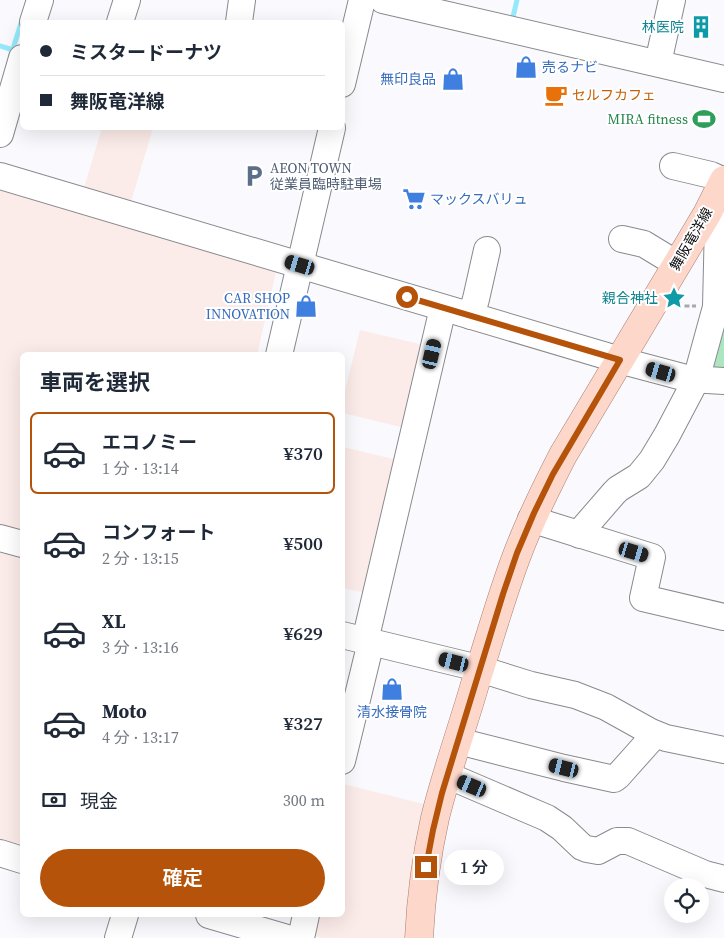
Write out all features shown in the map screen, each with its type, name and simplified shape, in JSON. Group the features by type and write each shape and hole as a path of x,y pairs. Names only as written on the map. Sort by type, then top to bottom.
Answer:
{"main road":[{"name":"舞阪竜洋線","path":"419,938 422,892 438,809 510,574 532,519 563,455 677,264 724,181"}],"street":[{"path":"34,20 40,0"},
{"path":"121,20 127,0"},
{"path":"239,20 242,0"},
{"path":"345,71 362,0"},
{"path":"382,0 724,78"},
{"path":"658,63 672,0"},
{"path":"0,134 20,65"},
{"path":"263,352 292,263 331,130"},
{"path":"673,166 711,175 724,181"},
{"path":"0,176 620,360 696,380 724,381"},
{"path":"580,535 581,531 618,489 644,472 660,448 696,380 716,306 718,222 706,214"},
{"path":"622,239 644,244 677,264"},
{"path":"471,316 487,250"},
{"path":"279,352 292,263"},
{"path":"345,741 360,639 443,308"},
{"path":"532,519 652,557 643,598 724,617"},
{"path":"0,538 20,543"},
{"path":"360,639 586,698 666,738 724,750"},
{"path":"458,741 614,779 651,739 653,733"},
{"path":"447,776 538,814 562,828 582,847 587,849 598,850 617,841 628,841 704,874 724,880"},
{"path":"0,853 20,859"},
{"path":"118,938 124,917"},
{"path":"216,917 287,938"},
{"path":"301,938 306,917"}],"path":[{"path":"656,298 668,306 716,306"}],"shaded area":[{"path":"101,130 152,130 130,205 83,191"},
{"path":"0,189 276,272 258,352 20,352 20,538 0,532"},
{"path":"360,330 428,346 409,429 345,413 345,391"},
{"path":"345,447 402,461 371,594 345,588"},
{"path":"0,543 20,549 20,852 0,846"},
{"path":"345,784 428,805 409,938 322,938 307,933 311,917 345,917"}],"green space":[{"path":"724,284 724,372 713,371 710,357"}],"waterway":[{"path":"512,21 517,0"},
{"path":"11,55 20,26"},
{"path":"0,46 13,50"}],"place":[{"name":"林医院","path":"701,27"},
{"name":"売るナビ","path":"526,67"},
{"name":"無印良品","path":"453,79"},
{"name":"セルフカフェ","path":"556,95"},
{"name":"MIRA fitness","path":"704,119"},
{"name":"AEON TOWN 従業員臨時駐車場","path":"254,176"},
{"name":"マックスバリュ","path":"414,199"},
{"name":"親合神社","path":"674,298"},
{"name":"CAR SHOP INNOVATION","path":"306,306"},
{"name":"清水接骨院","path":"392,689"}],"route":[{"path":"407,297 620,360 563,455 534,513 517,553 442,793 426,867"}]}
